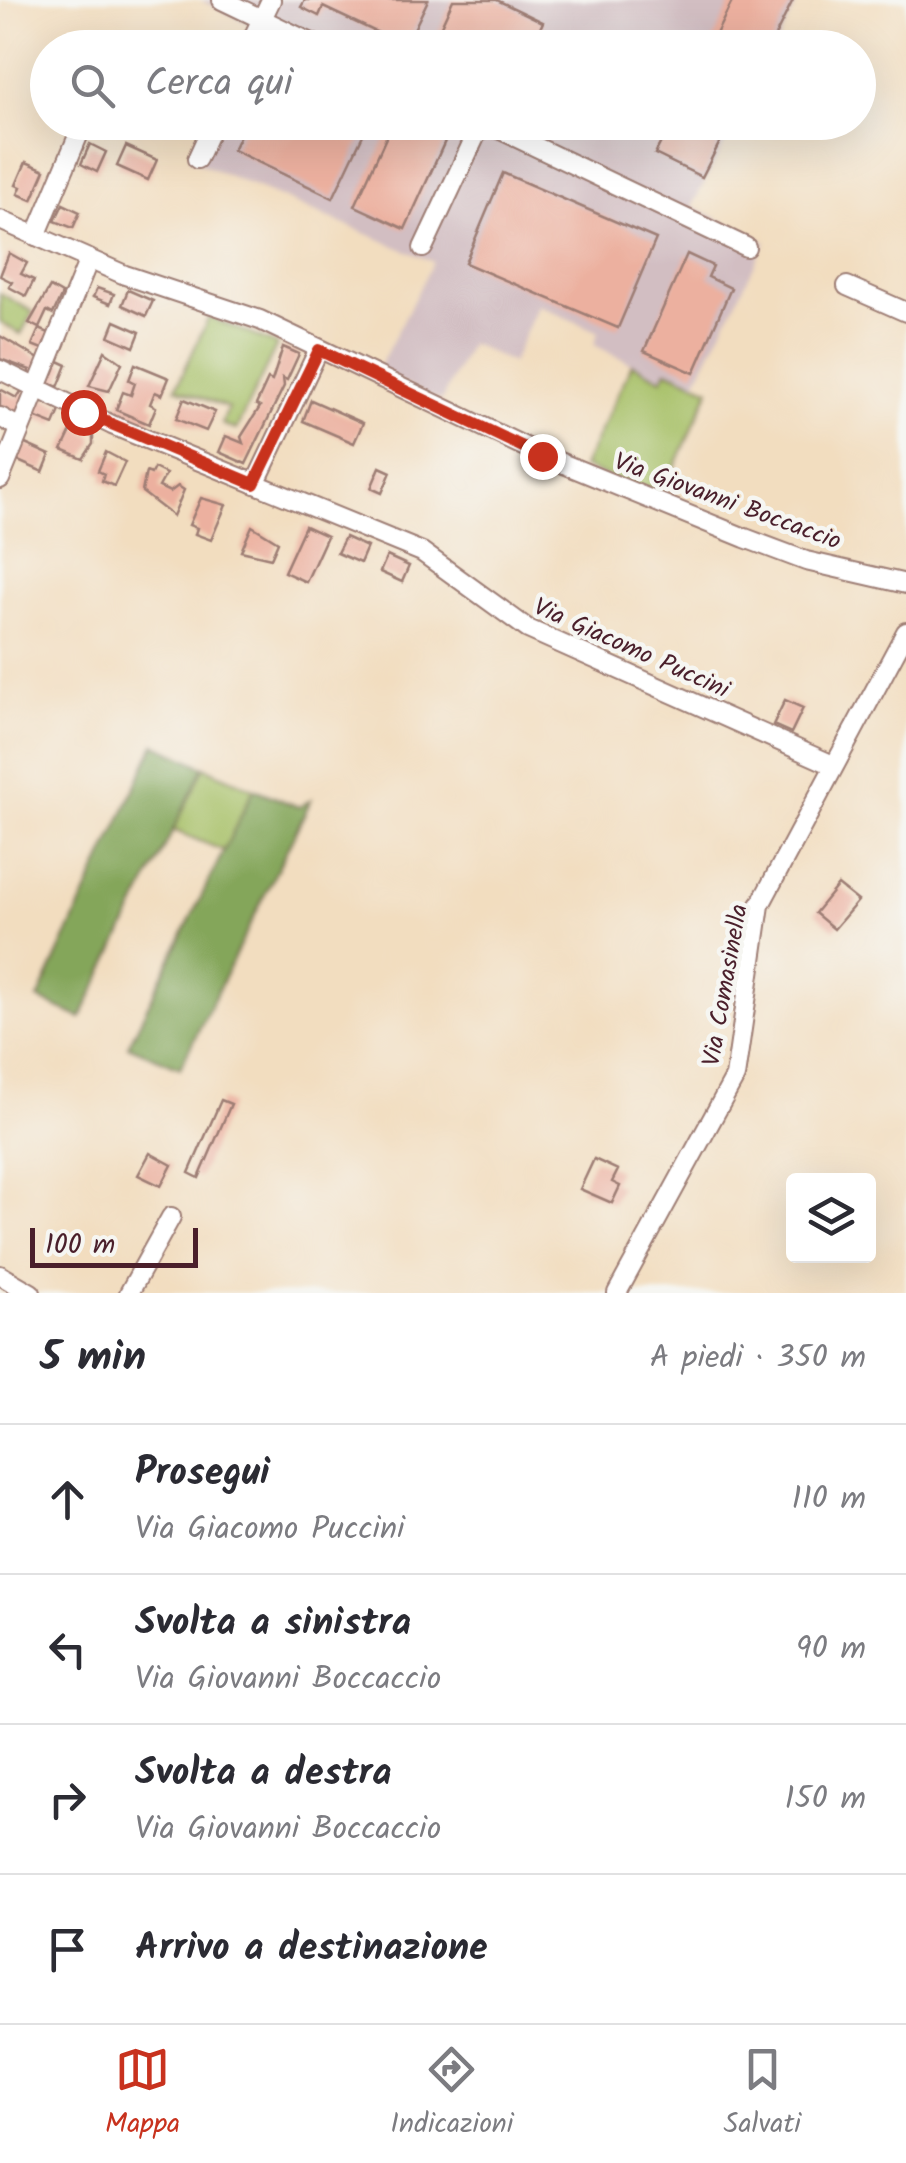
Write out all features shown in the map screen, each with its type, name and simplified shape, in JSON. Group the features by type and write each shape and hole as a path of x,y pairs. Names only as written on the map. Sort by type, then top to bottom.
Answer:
{"street":[{"path":"222,0 285,30"},
{"path":"257,30 271,0"},
{"path":"36,236 77,140"},
{"path":"197,159 206,140"},
{"path":"423,248 474,140"},
{"path":"521,140 746,247"},
{"name":"Via Giovanni Boccaccio","path":"0,220 89,259 245,314 542,456 745,538 806,560 906,584"},
{"path":"0,479 89,259"},
{"path":"847,286 906,312"},
{"path":"254,484 319,350"},
{"name":"Via Giacomo Puccini","path":"0,370 254,484 422,552 528,629 833,764"},
{"path":"0,417 20,428"},
{"name":"Via Comasinella","path":"618,1293 735,1077 760,905 906,632"},
{"path":"129,1293 171,1217"},
{"path":"0,1275 31,1293"}],"shaded area":[{"path":"200,0 799,0 784,30 247,30 250,24"},
{"path":"198,140 727,140 692,206 766,242 696,382 667,370 663,379 594,345 598,332 538,305 512,363 470,343 441,401 377,371 433,262 189,159"}],"green space":[{"path":"0,293 33,312 21,334 0,322"},
{"path":"209,317 277,345 236,430 222,424 228,408 176,388"},
{"path":"632,364 662,379 667,370 710,389 661,498 583,467"},
{"path":"155,744 204,767 81,1018 38,999"},
{"path":"204,767 254,789 224,851 173,830"},
{"path":"254,789 299,807 311,800 180,1068 128,1046"}],"building":[{"path":"305,0 428,0 414,30 372,30 323,7 319,16 301,7"},
{"path":"453,0 497,0 543,22 539,30 439,30"},
{"path":"733,0 793,0 778,30 718,30"},
{"path":"238,140 360,140 333,198 233,150"},
{"path":"385,140 445,141 405,229 355,206"},
{"path":"662,140 721,140 702,177 655,154"},
{"path":"90,144 106,152 97,172 81,164"},
{"path":"126,146 157,160 148,180 117,166"},
{"path":"26,162 45,170 32,200 18,194 21,187 16,185"},
{"path":"503,173 656,239 618,328 465,263"},
{"path":"63,204 80,212 73,228 55,221"},
{"path":"9,253 27,263 21,274 34,280 26,296 9,287 12,282 0,276"},
{"path":"687,254 713,266 708,277 731,288 694,373 644,351"},
{"path":"50,287 62,294 53,314 47,311 39,328 29,323"},
{"path":"97,288 114,294 110,304 93,297"},
{"path":"128,290 153,301 146,316 122,305"},
{"path":"115,321 140,332 134,347 109,336"},
{"path":"39,329 54,335 47,351 32,345"},
{"path":"0,336 44,362 34,386 24,381 30,370 0,359"},
{"path":"283,347 299,354 287,380 283,378 284,386 246,464 219,452 226,436 243,443 241,437 260,407 256,405 268,379 272,381"},
{"path":"105,351 122,363 109,391 89,386"},
{"path":"54,359 67,365 58,387 44,381"},
{"path":"135,364 169,378 162,395 155,392 150,404 156,407 149,424 116,410 123,392 131,395 135,383 129,380"},
{"path":"0,389 17,398 22,390 33,396 18,424 0,414"},
{"path":"38,395 62,406 54,425 29,415"},
{"path":"184,399 215,412 206,431 176,419"},
{"path":"311,400 363,423 354,443 303,421"},
{"path":"74,425 93,436 93,444 83,459 62,450"},
{"path":"23,443 50,455 43,472 16,460"},
{"path":"106,452 125,462 114,486 102,481 104,474 98,471"},
{"path":"380,467 391,472 382,493 371,488"},
{"path":"154,468 166,474 159,487 170,492 178,486 184,490 173,516 142,492 146,472 151,474"},
{"path":"201,498 226,505 211,540 195,534 197,528 189,525"},
{"path":"252,526 278,542 271,558 241,551"},
{"path":"305,526 327,536 306,582 284,572"},
{"path":"345,537 367,547 360,563 337,553"},
{"path":"387,556 409,566 402,582 380,572"},
{"path":"785,700 803,708 791,733 773,725"},
{"path":"838,885 858,901 834,929 815,913"},
{"path":"221,1100 231,1104 199,1178 189,1173"},
{"path":"150,1153 172,1165 161,1186 138,1175"},
{"path":"594,1159 618,1170 612,1182 620,1186 612,1203 580,1189"}],"route":[{"path":"83,412 254,484 319,350 542,456"}]}
